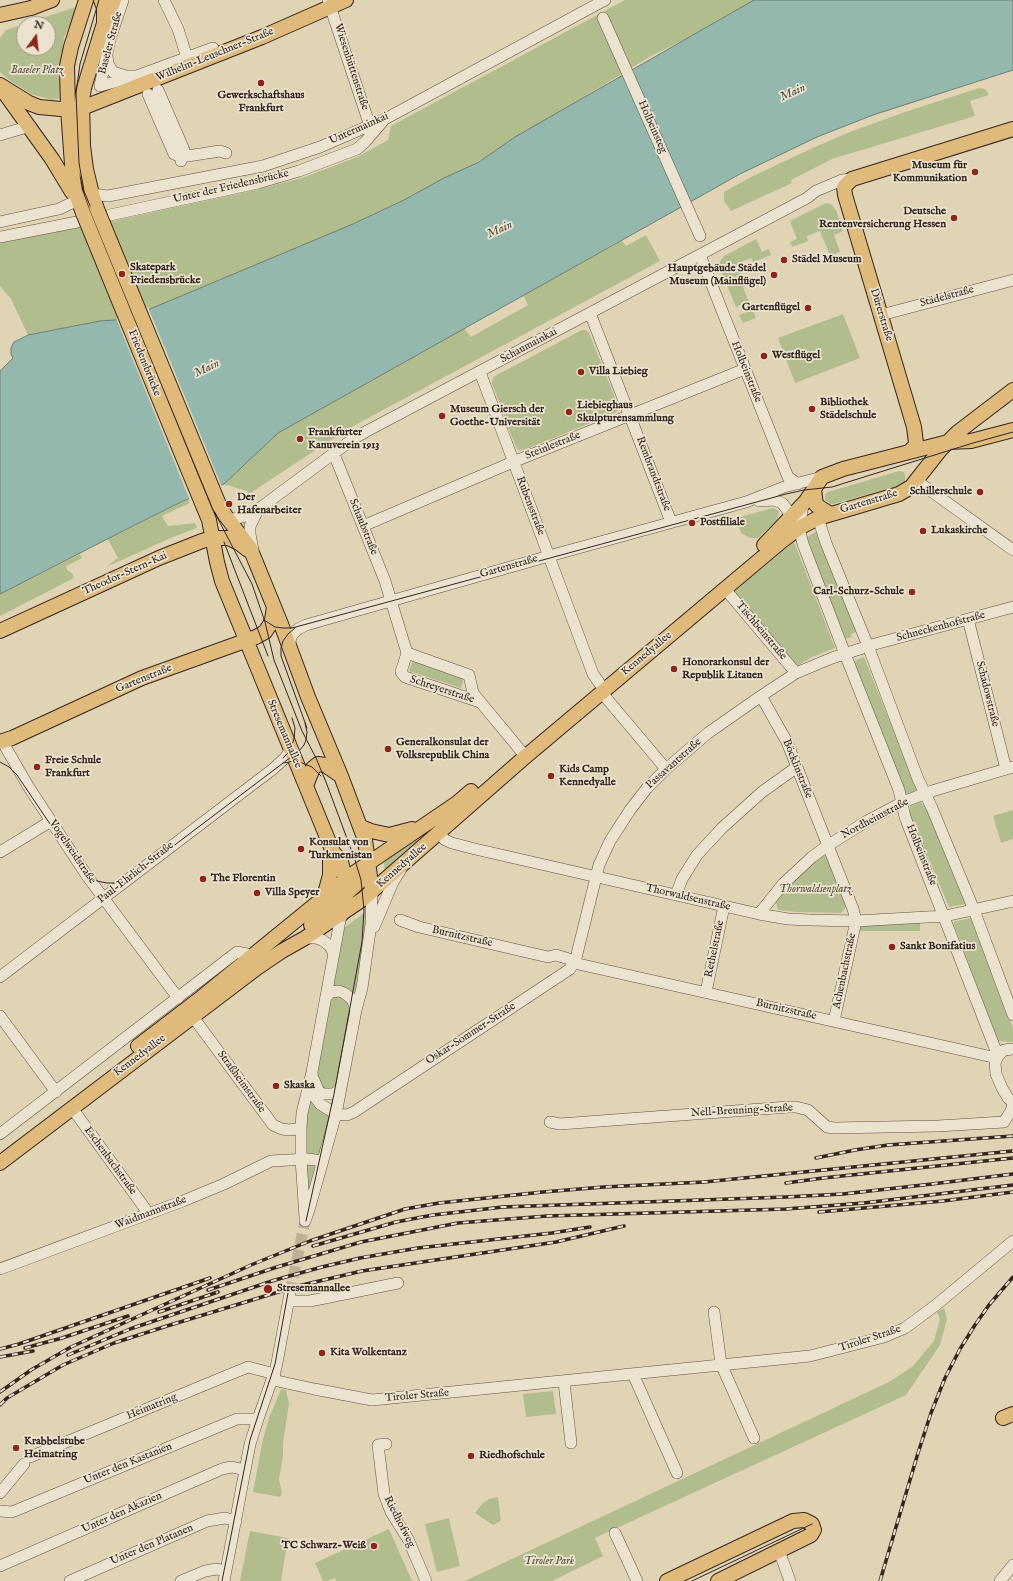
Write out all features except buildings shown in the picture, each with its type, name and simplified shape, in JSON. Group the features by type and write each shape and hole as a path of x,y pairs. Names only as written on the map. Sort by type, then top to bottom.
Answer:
{"main road":[{"path":"0,25 31,8 52,0"},
{"path":"79,211 73,179 68,109 68,60 86,0"},
{"path":"92,194 86,169 82,108 84,88 104,23 104,8 101,0"},
{"name":"Baseler Straße","path":"104,23 114,0"},
{"name":"Wilhelm-Leuschner-Straße","path":"82,108 262,36 330,3 346,0"},
{"path":"0,15 31,8"},
{"path":"0,85 29,103 45,108 82,108"},
{"path":"0,85 30,126 79,211"},
{"name":"Schaumainkai","path":"848,183 1013,129"},
{"name":"Dürerstraße","path":"848,183 845,195 914,427 916,443 909,452"},
{"name":"Friedensbrücke","path":"92,194 222,511"},
{"name":"Friedensbrücke","path":"79,211 207,513"},
{"path":"934,458 963,428 1013,390"},
{"name":"Gartenstraße","path":"794,524 899,494 911,488 934,458 959,449 971,442 1013,430"},
{"name":"Gartenstraße","path":"782,541 794,524 803,505 817,484 909,452 948,442 971,442"},
{"path":"909,452 922,456 923,459 917,481"},
{"path":"817,484 816,505 824,516"},
{"name":"Stresemannallee","path":"222,511 245,540 253,554 320,728 341,776 365,840 372,891"},
{"name":"Stresemannallee","path":"207,513 219,573 333,852 341,861 346,895 341,915"},
{"name":"Kennedyallee","path":"0,1163 192,1016 282,951 341,915 372,891 601,688 754,555 794,524"},
{"name":"Theodor-Stern-Kai","path":"0,631 159,558 196,543 213,538 232,539 253,554"},
{"name":"Kennedyallee","path":"0,1151 202,997 345,880 457,803 725,589 782,541"},
{"name":"Gartenstraße","path":"1,742 142,678 261,635 267,630 272,622 274,607"},
{"path":"306,786 312,768 318,764 325,765 341,776"},
{"path":"361,827 370,831 389,835 426,825"},
{"path":"319,901 326,890 330,875 330,860 333,852"},
{"path":"282,951 361,880 368,863"},
{"path":"667,1581 793,1521 804,1520 812,1524 814,1530 811,1535 718,1581"},
{"path":"728,1552 726,1565 732,1570 738,1571"}],"street":[{"name":"Baseler Straße","path":"100,86 114,23 123,0"},
{"path":"165,1 178,29 188,59"},
{"name":"Untermainkai","path":"92,194 108,196 263,166 371,130 385,119 600,1"},
{"name":"Wiesenhüttenstraße","path":"330,3 371,130"},
{"name":"Holbeinsteg","path":"603,18 700,236"},
{"name":"Wilhelm-Leuschner-Straße","path":"100,86 137,76 188,59 213,48"},
{"name":"Wilhelm-Leuschner-Straße","path":"107,54 108,64 114,72 126,76 137,76"},
{"path":"153,92 184,156 220,151 226,152"},
{"path":"0,134 30,126"},
{"name":"Unter der Friedensbrücke","path":"110,215 258,183 285,175 351,151 366,142 371,130"},
{"name":"Schaumainkai","path":"222,511 230,518 238,519 260,508 362,434 826,187 842,180 848,183"},
{"path":"0,222 59,209 79,211"},
{"path":"0,237 79,211"},
{"name":"Holbeinstraße","path":"700,255 788,477 798,484"},
{"name":"Städelstraße","path":"881,315 1013,280"},
{"name":"Rembrandtstraße","path":"590,313 671,522"},
{"name":"Steinlestraße","path":"362,526 513,462 745,369"},
{"name":"Rubensstraße","path":"480,372 593,674 601,688 666,769"},
{"name":"Schaubstraße","path":"334,454 385,581 391,600"},
{"path":"917,481 1013,550"},
{"name":"Gartenstraße","path":"290,651 290,639 294,632 300,628 391,600 746,502 798,484 817,484"},
{"name":"Gartenstraße","path":"746,502 777,501 785,506 794,524"},
{"name":"Schaumainkai","path":"250,524 260,508"},
{"path":"824,516 826,543 868,646 924,794 932,808 974,910 1013,1015"},
{"name":"Stresemannallee","path":"250,524 253,554"},
{"name":"Holbeinstraße","path":"794,524 903,802 906,816 991,1036 998,1057 995,1064 996,1074 1002,1088 1013,1103"},
{"name":"Tischbeinstraße","path":"725,589 796,674"},
{"name":"Schreyerstraße","path":"391,600 406,653 401,672 406,678 481,703"},
{"name":"Schneckenhofstraße","path":"868,646 1013,607"},
{"name":"Schadowstraße","path":"968,619 1010,768"},
{"path":"845,654 868,646"},
{"name":"Schreyerstraße","path":"406,653 467,674 471,677 473,693 521,751"},
{"name":"Passavantstraße","path":"574,963 595,876 602,857 623,820 647,788 666,769 713,730 761,696 796,674 814,665 845,654"},
{"name":"Böcklinstraße","path":"761,696 779,726 797,767 827,846"},
{"name":"Vogelweidstraße","path":"1,742 28,786 103,898 178,998"},
{"name":"Paul-Ehrlich-Straße","path":"0,977 273,769 285,758 291,749"},
{"path":"273,769 285,766 299,770"},
{"path":"676,895 682,879 697,855 722,828 753,799 797,767"},
{"name":"Nordheimstraße","path":"827,846 867,820 903,802 924,794 1010,768"},
{"path":"0,852 51,821"},
{"name":"Thorwaldsenstraße","path":"439,833 445,840 452,843 759,914 810,920 856,921 945,916 1013,900"},
{"path":"759,914 783,884 827,846 856,921"},
{"name":"Stresemannallee","path":"370,935 393,882 403,865"},
{"name":"Stresemannallee","path":"341,915 300,1128 305,1221 336,1114 356,1010 362,988 370,935 372,891"},
{"name":"Rethelstraße","path":"706,992 724,906"},
{"name":"Burnitzstraße","path":"400,920 419,927 548,957 556,955 569,959 574,963 978,1054 998,1057"},
{"name":"Achenbachstraße","path":"834,1021 856,921"},
{"path":"305,938 316,938 322,940 330,946 334,954"},
{"name":"Kennedyallee","path":"0,1134 237,952 252,956"},
{"name":"Oskar-Sommer-Straße","path":"336,1114 346,1115 354,1112 570,970 574,963"},
{"path":"326,997 331,992 338,991 344,993 352,999 356,1010"},
{"path":"0,1016 56,1092"},
{"name":"Straßheimstraße","path":"192,1016 273,1125 282,1129 290,1130 300,1128"},
{"path":"978,1054 988,1050 991,1036"},
{"path":"998,1057 1004,1050 1013,1049"},
{"name":"Stresemannallee","path":"312,1072 319,1092 324,1094 340,1093"},
{"name":"Stresemannallee","path":"312,1072 314,1096 320,1104 336,1114"},
{"path":"340,1093 342,1102 351,1107 355,1108 366,1104"},
{"name":"Nell-Breuning-Straße","path":"550,1122 560,1124 796,1107 808,1110 827,1127 834,1128 938,1126 1004,1122 1011,1111 1013,1103"},
{"name":"Eschenbachstraße","path":"72,1108 149,1214"},
{"path":"301,1158 323,1161"},
{"name":"Waidmannstraße","path":"0,1268 149,1214 224,1184 271,1161 301,1158"},
{"name":"Tiroler Straße","path":"274,1377 314,1390 372,1400 564,1382 721,1364 810,1356 831,1352 895,1333 905,1328 1013,1241"},
{"path":"181,1581 205,1571 217,1569 225,1576 250,1444 274,1377 290,1297 310,1301 398,1283"},
{"path":"714,1312 721,1364 754,1438"},
{"name":"Heimatring","path":"0,1493 27,1460 248,1367 274,1377"},
{"path":"633,1374 677,1472"},
{"path":"564,1382 571,1443"},
{"name":"Unter den Kastanien","path":"0,1511 12,1512 237,1419 258,1419"},
{"name":"Riedhofweg","path":"386,1444 378,1445 384,1494 391,1512 408,1539 426,1581"},
{"name":"Unter den Akazien","path":"0,1566 222,1469 232,1467 245,1470"},
{"name":"Unter den Platanen","path":"70,1581 207,1522 226,1518 236,1521"},
{"path":"615,1533 637,1581"},
{"path":"780,1551 790,1581"},
{"path":"1000,1581 1013,1566"}],"green space":[{"path":"625,0 764,0 651,56 481,160 406,199 353,224 150,309 115,320 100,321 28,335 11,299 0,286 0,242 113,221 251,191 302,178 357,157 388,140 391,126"},
{"name":"Baseler Platz","path":"79,6 64,37 59,77 61,98 52,100 31,94 9,80 0,72 0,38 6,30 16,27 16,56 56,56 56,16 48,16"},
{"path":"979,88 985,89 989,95 970,101 975,116 832,159 791,180 792,183 731,211 724,201 724,192 751,177 817,146 905,112"},
{"path":"826,203 831,204 836,210 843,231 834,235 840,252 830,255 820,231 807,236 808,241 792,247 790,242 797,239 790,221"},
{"path":"646,235 660,261 346,430 249,494 247,491 227,485 226,486 224,484 278,433 464,328 471,337 528,305 523,295 622,241 626,246"},
{"path":"756,239 762,252 769,249 771,255 753,262 751,258 738,263 746,286 743,287 749,302 736,307 719,266 720,261 724,256"},
{"path":"753,310 756,318 743,323 739,315"},
{"path":"843,314 860,358 795,383 778,338"},
{"path":"582,330 586,330 589,333 618,405 618,410 615,413 524,450 519,450 516,447 493,386 493,377"},
{"path":"899,471 904,472 905,476 905,482 901,485 833,504 830,504 825,500 825,495 828,492"},
{"path":"188,499 190,503 162,516 168,526 195,523 197,528 106,567 118,558 108,539"},
{"path":"773,508 779,511 777,520 758,538 750,538 741,533 736,518"},
{"path":"817,531 856,632 851,634 852,637 844,639 805,538"},
{"path":"794,542 835,648 812,657 797,666 734,592"},
{"path":"80,554 82,558 66,566 67,570 72,573 74,578 0,616 0,594"},
{"path":"864,657 916,787 916,792 911,796 907,795 904,791 854,661"},
{"path":"413,660 464,677 461,688 409,671"},
{"path":"920,801 926,808 965,904 949,907 910,814 910,806 912,802"},
{"path":"1013,810 1013,839 1001,843 993,816"},
{"path":"441,822 385,876 384,860"},
{"name":"Thorwaldsenplatz","path":"826,855 846,907 841,913 778,910 775,900 792,879"},
{"path":"368,910 358,997 332,989 340,931"},
{"path":"971,918 1013,1028 1013,1042 998,1041 953,922"},
{"path":"920,922 920,931 858,931 858,926"},
{"path":"332,996 345,996 352,1010 338,1084 330,1090 321,1089 315,1070 327,1003"},
{"path":"310,1085 332,1114 321,1153 318,1155 309,1156 303,1152"},
{"path":"303,1163 316,1163 309,1197"},
{"name":"Tiroler Park","path":"944,1308 947,1319 940,1345 906,1395 595,1538 603,1556 552,1581 465,1581 889,1382 912,1367 934,1341 940,1319 937,1312"},
{"path":"281,1389 286,1390 289,1403 279,1479 282,1493 280,1497 253,1492 263,1439 269,1418"},
{"path":"553,1391 556,1414 526,1417 523,1394"},
{"path":"498,1497 501,1521 493,1525 475,1513 482,1504 489,1499"},
{"path":"449,1518 460,1566 437,1572 425,1524"},
{"name":"TC Schwarz-Weiß","path":"389,1529 412,1581 336,1581 335,1578 328,1581 323,1581 315,1563"},
{"path":"250,1531 288,1538 281,1581 240,1581"}],"water":[{"name":"Main","path":"754,0 1013,0 1013,70 873,115 817,137 740,174 278,433 224,484 181,502 0,594 0,371 13,358 11,348 14,342 28,335 100,321 115,320 150,309 353,224 479,162 515,137"}],"pier":[{"path":"148,307 222,487 190,501 116,318"}],"tunnel":[{"path":"290,1293 305,1221"}],"tram line":[{"path":"99,0 80,64 76,93 79,163 84,191 217,517 252,584 265,622 274,660 302,731 326,782 361,880 364,910 362,942 334,1094 306,1221"},
{"path":"264,620 275,627 292,628 786,494 804,490 832,487 1013,432"},
{"path":"224,542 268,656"},
{"path":"295,628 283,641 281,656 307,728"},
{"path":"283,758 289,752 294,739 295,728 292,718"},
{"path":"0,762 9,767 17,775 81,870 97,881 117,883 126,881 135,875 299,751 306,740 307,732 305,723"},
{"path":"284,763 294,761 302,763 312,767 321,776"},
{"path":"222,1581 250,1440 275,1364 288,1293"},
{"path":"692,1581 812,1524"}],"railway":[{"path":"816,1158 888,1145 1013,1136"},
{"path":"0,1392 31,1370 71,1347 251,1265 310,1241 405,1209 439,1203 543,1192 604,1187 704,1182 1013,1151"},
{"path":"786,1183 1013,1158"},
{"path":"313,1246 396,1222 433,1215 503,1207 843,1194 1013,1174"},
{"path":"208,1290 277,1267 361,1242 458,1223 547,1216 786,1209 864,1203 1013,1185"},
{"path":"819,1212 943,1201 1013,1192"},
{"path":"0,1405 7,1398 63,1365 114,1343 298,1286 362,1271 556,1242 624,1226"},
{"path":"68,1355 130,1329 275,1280 322,1267 360,1258 418,1248 552,1233 590,1227"},
{"path":"880,1581 918,1453 931,1413 945,1378 960,1349 975,1325 989,1305 1013,1277"},
{"path":"0,1349 19,1344 210,1278"},
{"path":"159,1312 218,1292"},
{"path":"25,1348 62,1338 128,1316"},
{"path":"0,1357 33,1351"}],"place":[{"name":"Gewerkschaftshaus Frankfurt","path":"261,83"},
{"name":"Museum für Kommunikation","path":"975,172"},
{"name":"Deutsche Rentenversicherung Hessen","path":"954,218"},
{"name":"Städel Museum","path":"784,260"},
{"name":"Skatepark Friedensbrücke","path":"122,274"},
{"name":"Hauptgebäude Städel Museum (Mainflügel)","path":"774,275"},
{"name":"Gartenflügel","path":"808,308"},
{"name":"Westflügel","path":"764,356"},
{"name":"Villa Liebieg","path":"581,372"},
{"name":"Bibliothek Städelschule","path":"812,409"},
{"name":"Liebieghaus Skulpturensammlung","path":"569,412"},
{"name":"Museum Giersch der Goethe-Universität","path":"442,416"},
{"name":"Frankfurter Kanuverein 1913","path":"300,439"},
{"name":"Schillerschule","path":"980,492"},
{"name":"Der Hafenarbeiter","path":"229,504"},
{"name":"Postfiliale","path":"692,523"},
{"name":"Lukaskirche","path":"923,531"},
{"name":"Carl-Schurz-Schule","path":"912,592"},
{"name":"Honorarkonsul der Republik Litauen","path":"674,669"},
{"name":"Generalkonsulat der Volksrepublik China","path":"388,749"},
{"name":"Freie Schule Frankfurt","path":"37,767"},
{"name":"Kids Camp Kennedyalle","path":"551,776"},
{"name":"Konsulat von Turkmenistan","path":"301,849"},
{"name":"The Florentin","path":"203,879"},
{"name":"Villa Speyer","path":"257,893"},
{"name":"Sankt Bonifatius","path":"892,947"},
{"name":"Skaska","path":"276,1086"},
{"name":"Stresemannallee","path":"268,1289"},
{"name":"Kita Wolkentanz","path":"322,1353"},
{"name":"Krabbelstube Heimatring","path":"16,1448"},
{"name":"Riedhofschule","path":"471,1456"},
{"name":"TC Schwarz-Weiß","path":"374,1546"}]}
